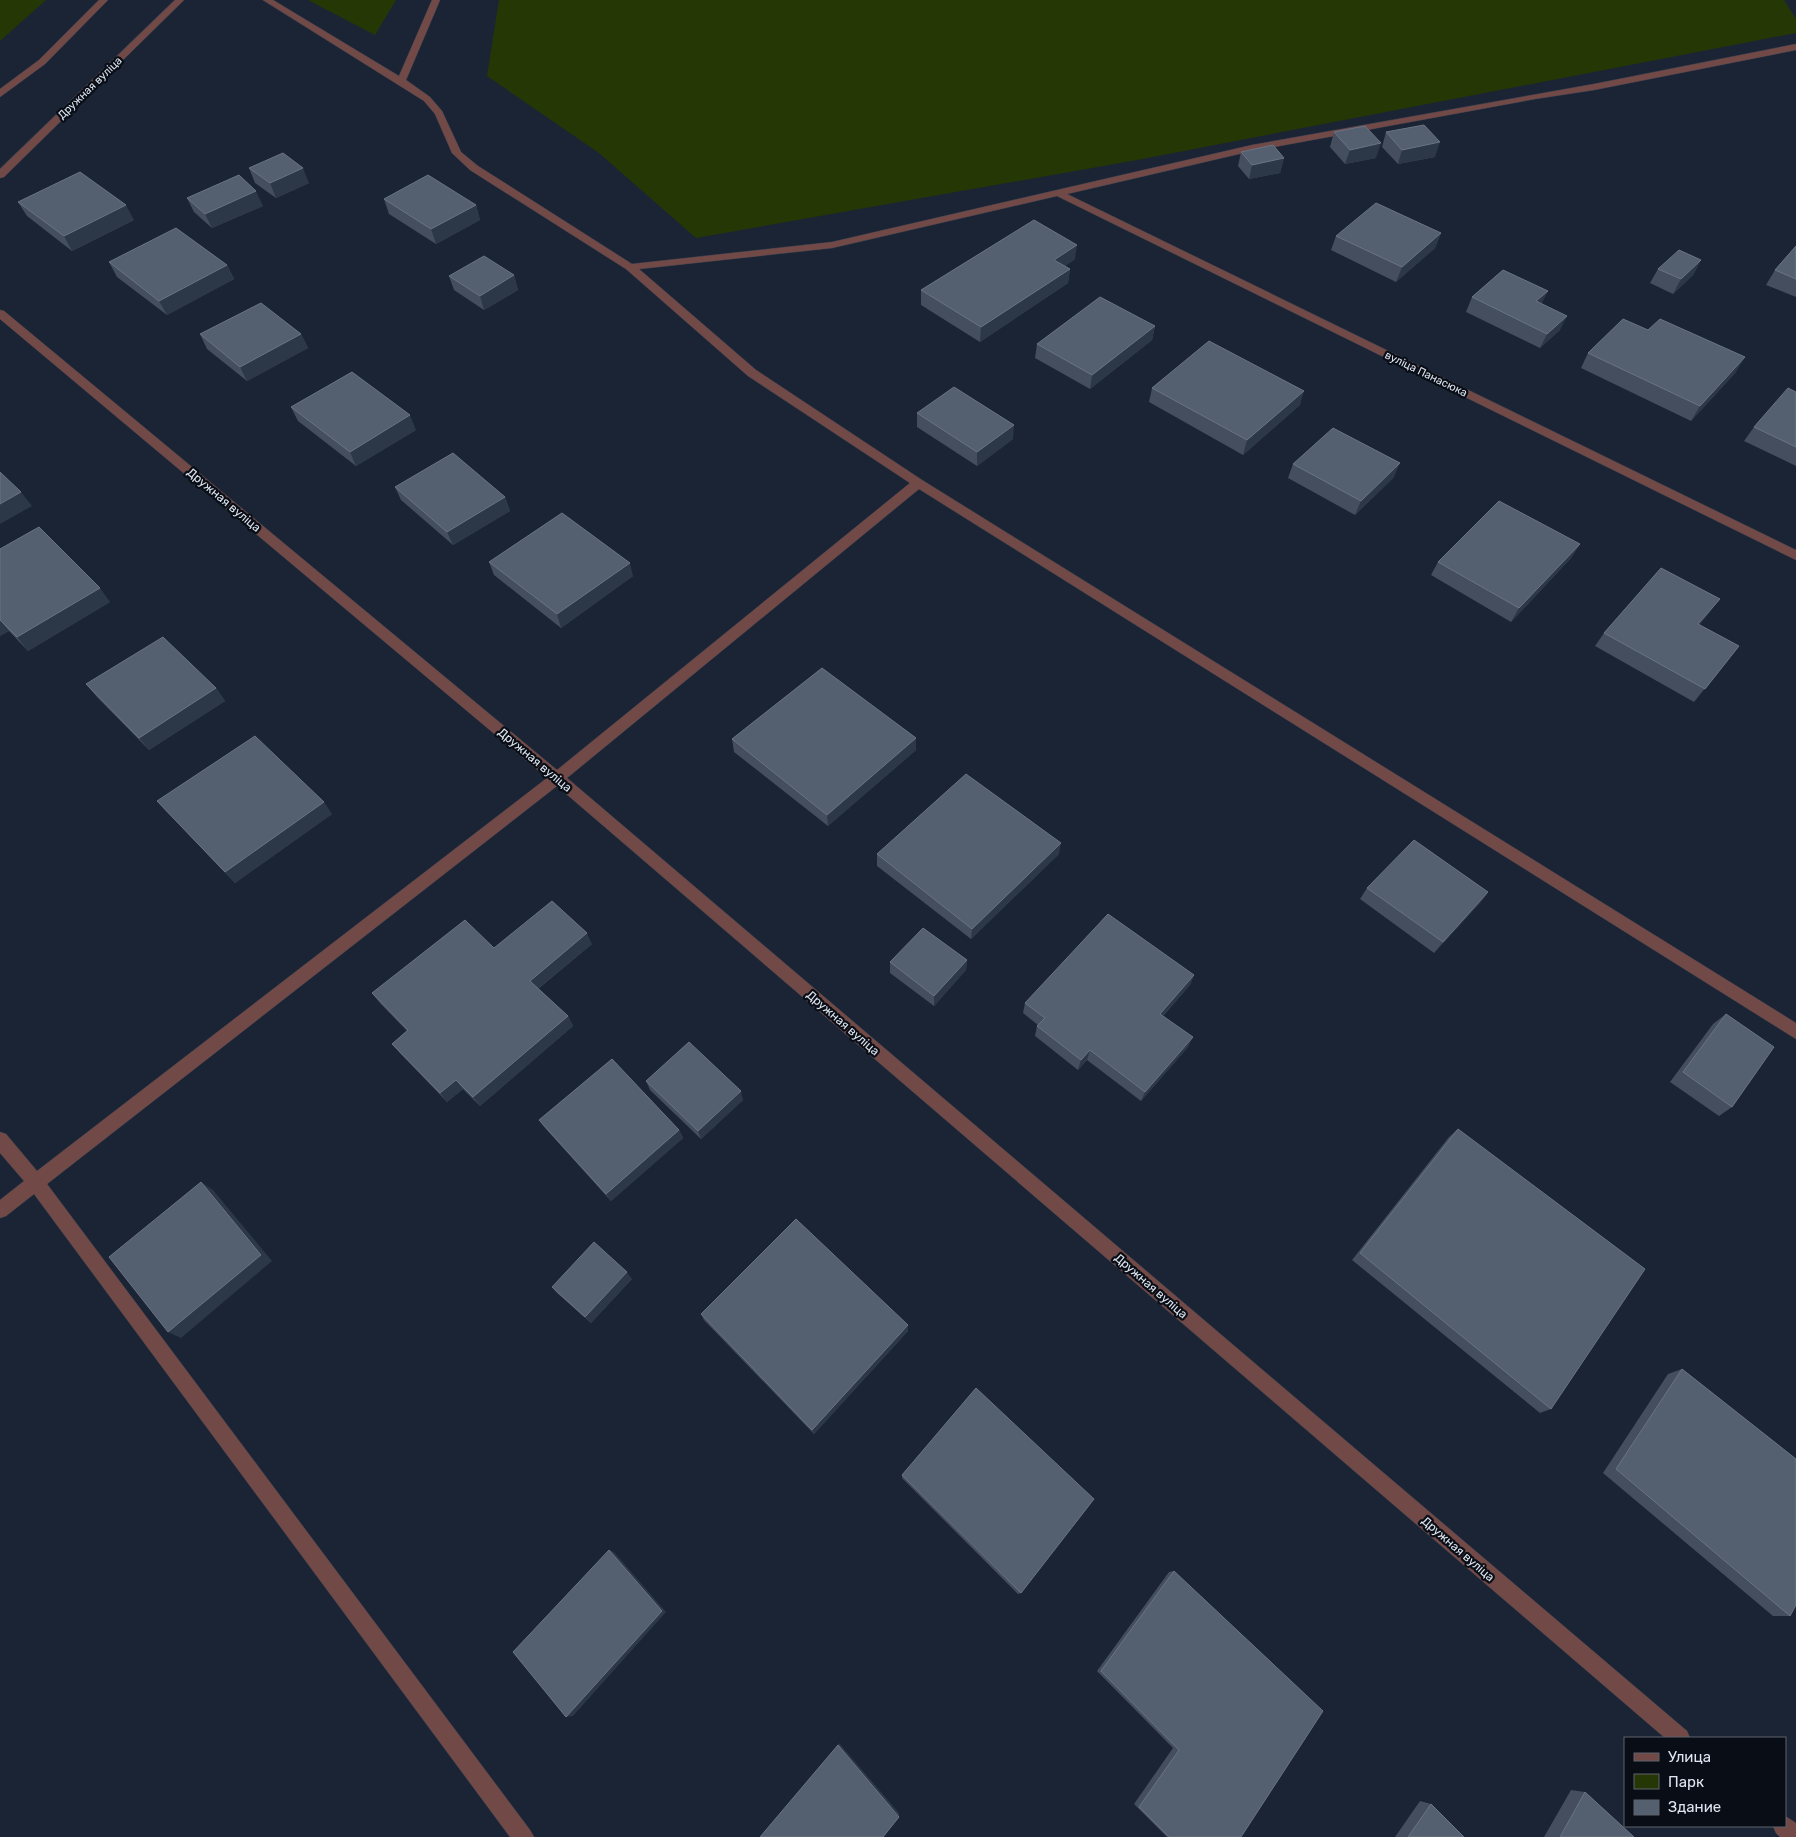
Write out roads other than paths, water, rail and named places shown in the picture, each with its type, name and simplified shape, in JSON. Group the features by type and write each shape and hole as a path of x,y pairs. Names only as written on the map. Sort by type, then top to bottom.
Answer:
{"street":[{"path":"0,94 42,62 104,0"},
{"name":"Дружная вуліца","path":"0,175 180,0"},
{"path":"267,0 401,81 427,99 439,113 458,153 474,168 630,267 752,373 918,483 1796,1032"},
{"path":"401,81 436,0"},
{"path":"630,267 832,245 1252,148 1594,87 1796,47"},
{"name":"вуліца Панасюка","path":"1056,192 1796,555"},
{"name":"Дружная вуліца","path":"0,313 556,778 1679,1737"},
{"path":"0,1210 556,778 918,483"},
{"path":"0,1140 36,1183 523,1837"},
{"path":"1784,1827 1796,1837"}]}
